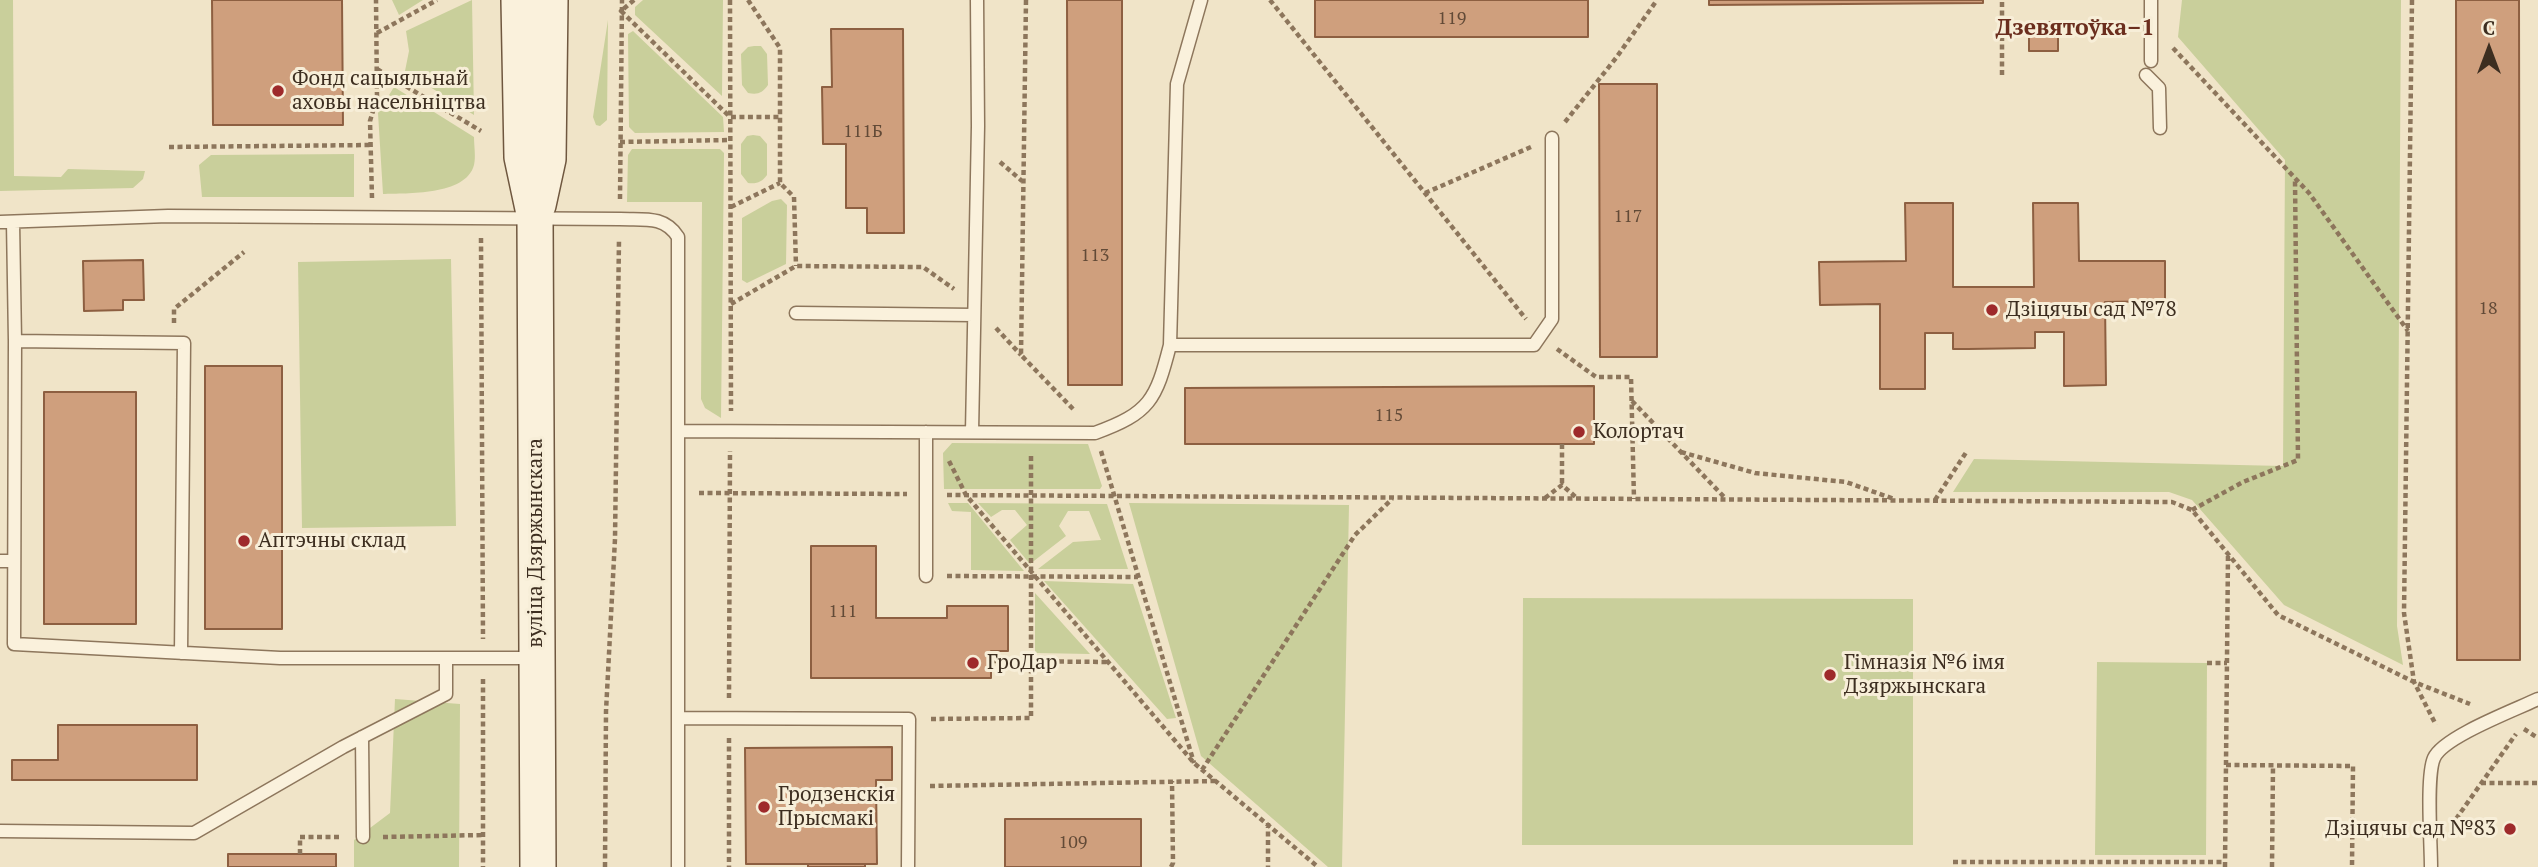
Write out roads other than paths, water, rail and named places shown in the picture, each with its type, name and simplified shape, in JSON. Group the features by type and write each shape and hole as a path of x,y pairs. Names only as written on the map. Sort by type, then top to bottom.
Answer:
{"main road":[{"name":"вуліца Дзяржынскага","path":"519,0 522,157 535,218 538,867"},
{"name":"вуліца Дзяржынскага","path":"535,218 548,159 550,0"}],"lane":[{"path":"972,432 978,126 977,0"},
{"path":"678,431 1095,433 1121,423 1145,407 1159,387 1170,345 1177,84 1201,0"},
{"path":"2151,0 2151,61"},
{"path":"2146,75 2159,88 2160,128"},
{"path":"1170,345 1534,345 1552,318 1552,138"},
{"path":"537,658 280,658 14,644 15,341 6,222 169,216 535,218 655,220 671,226 678,237 678,867"},
{"path":"796,313 974,309"},
{"path":"15,341 184,343 181,653"},
{"path":"926,432 926,576"},
{"path":"0,561 14,561"},
{"path":"0,831 194,833 362,737 446,694 446,658"},
{"path":"2431,867 2431,773 2435,757 2446,743 2538,699"},
{"path":"678,718 909,719 908,867"},
{"path":"362,737 363,838"}],"place":[{"name":"Фонд сацыяльнай аховы насельніцтва","path":"278,91"},
{"name":"Дзіцячы сад №78","path":"1992,310"},
{"name":"Колортач","path":"1579,432"},
{"name":"Аптэчны склад","path":"244,541"},
{"name":"ГроДар","path":"973,663"},
{"name":"Гімназія №6 імя Дзяржынскага","path":"1830,675"},
{"name":"Гродзенскія Прысмакі","path":"764,807"},
{"name":"Дзіцячы сад №83","path":"2510,829"}],"district":[{"name":"Дзевятоўка–1","path":"2075,28"}]}
